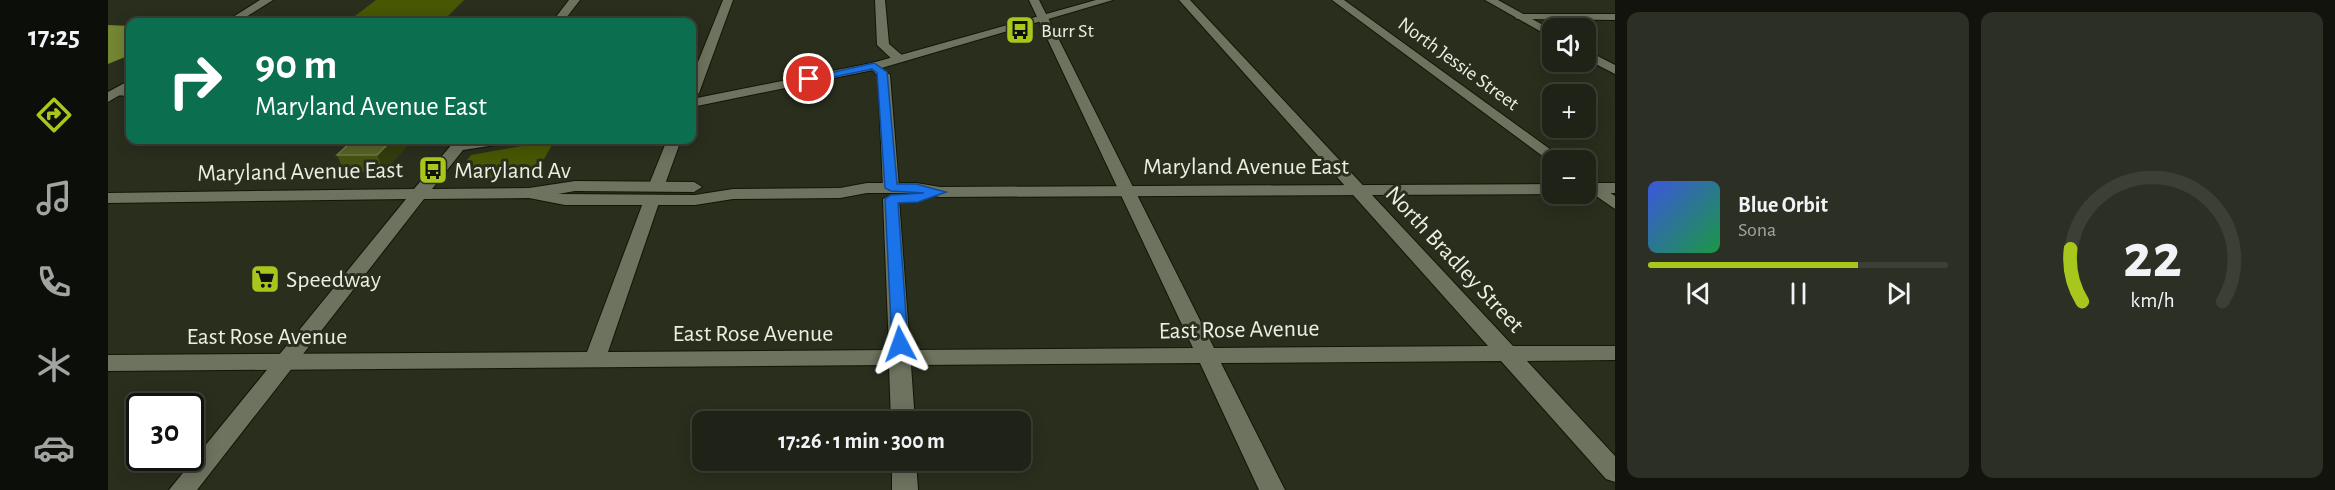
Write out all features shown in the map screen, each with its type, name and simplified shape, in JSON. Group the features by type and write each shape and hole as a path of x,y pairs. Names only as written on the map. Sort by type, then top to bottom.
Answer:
{"street":[{"path":"238,18 268,0"},
{"path":"560,18 575,0"},
{"path":"696,83 728,0"},
{"path":"880,0 883,45 887,51 899,59"},
{"path":"1034,0 1272,490"},
{"path":"696,102 874,66 1108,0"},
{"name":"North Bradley Street","path":"1184,0 1615,472"},
{"name":"North Jessie Street","path":"1336,0 1543,150"},
{"path":"1490,0 1542,29"},
{"path":"1521,17 1615,17"},
{"path":"1596,60 1615,70"},
{"path":"874,66 884,75 902,411"},
{"path":"182,490 459,144"},
{"path":"594,361 672,144"},
{"path":"1596,187 1615,188"},
{"name":"Maryland Avenue East","path":"108,198 529,193 565,200 654,193 695,200 733,194 840,193 866,199 891,193 918,199 940,192 1542,189"},
{"path":"1596,191 1615,204"},
{"name":"East Rose Avenue","path":"108,363 1615,353"},
{"path":"904,471 905,490"}],"shaded area":[{"path":"376,0 464,0 446,18 352,18"},
{"path":"108,25 126,26 126,57 108,64"},
{"path":"533,144 553,144 533,178 453,178 471,155"}],"building":[{"path":"349,144 388,144 377,155 337,155"}],"place":[{"name":"Burr St","path":"1020,30"},
{"name":"Maryland Av","path":"433,170"},
{"name":"Speedway","path":"265,279"}],"route":[{"path":"809,79 874,66 882,72 891,188 916,188 940,192 918,199 891,199 900,344"}]}
